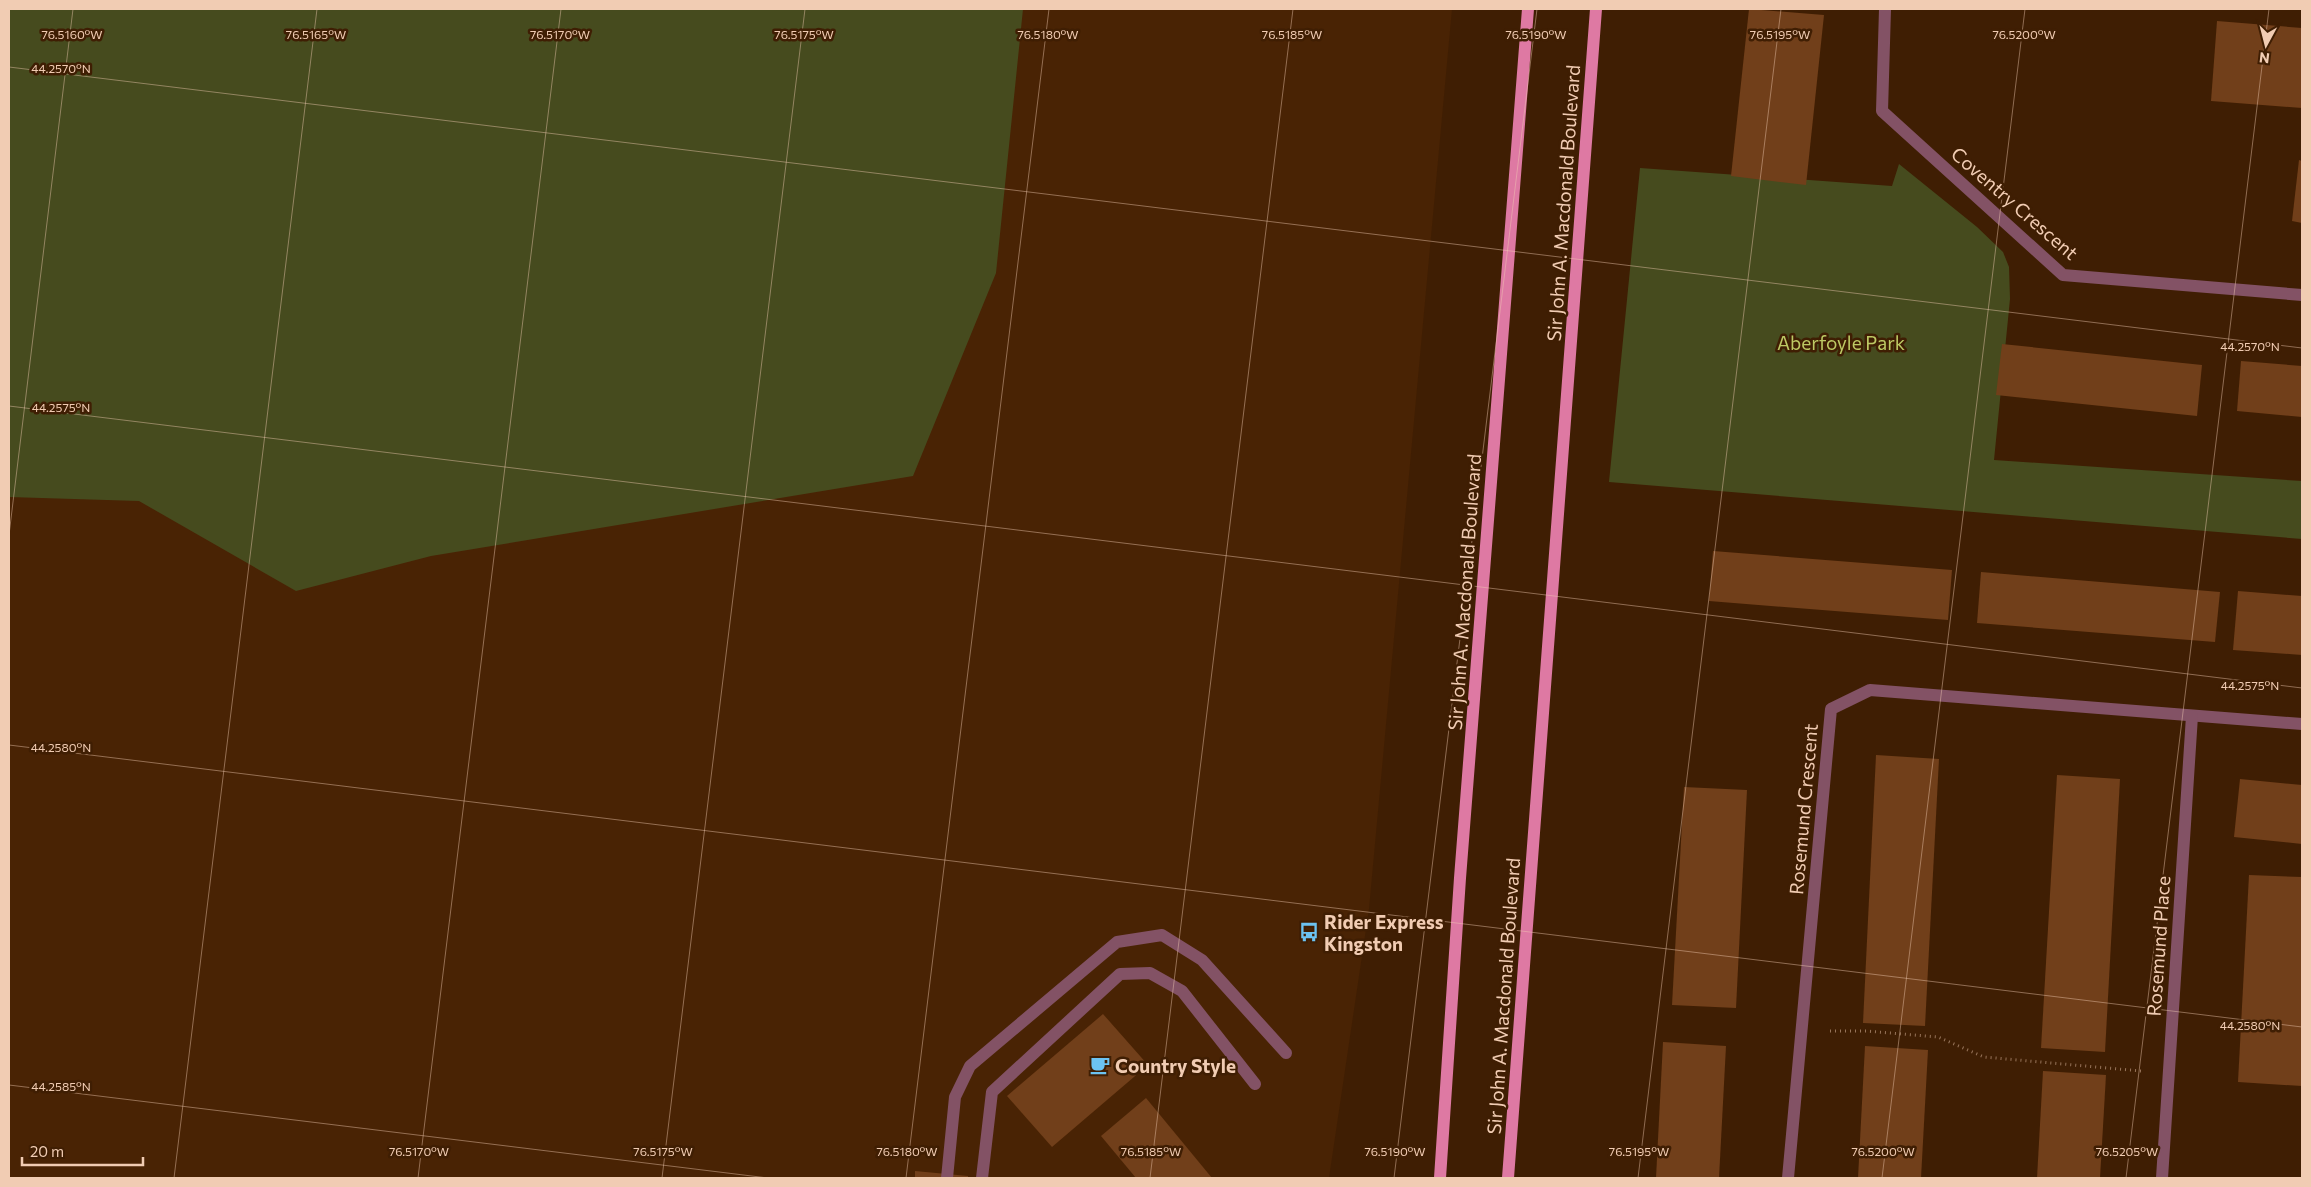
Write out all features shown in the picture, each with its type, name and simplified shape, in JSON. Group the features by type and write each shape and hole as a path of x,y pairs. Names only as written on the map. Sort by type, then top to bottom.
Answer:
{"main road":[{"name":"Sir John A. Macdonald Boulevard","path":"1440,1178 1460,878 1528,9"},
{"name":"Sir John A. Macdonald Boulevard","path":"1508,1178 1596,9"}],"street":[{"name":"Coventry Crescent","path":"1885,9 1882,111 2063,275 2302,295"},
{"name":"Rosemund Crescent","path":"1788,1178 1831,708 1870,690 2302,724"},
{"name":"Rosemund Place","path":"2162,1178 2192,716"},
{"path":"947,1178 955,1097 970,1066 1117,942 1162,935 1202,960 1286,1053"},
{"path":"982,1178 992,1092 1120,974 1150,973 1182,991 1255,1084"}],"path":[{"path":"1802,1030 1866,1031 1938,1037 1984,1057 2168,1073"}],"shaded area":[{"path":"9,9 1452,9 1369,909 1329,1178 9,1178"}],"green space":[{"path":"9,9 1023,9 996,273 913,476 431,556 296,591 139,501 9,497"},
{"name":"Aberfoyle Park","path":"1899,164 1977,227 2003,252 2009,267 2010,299 1994,460 2302,481 2302,539 1609,482 1640,168 1892,186"}],"building":[{"path":"1749,9 1824,15 1806,185 1731,176"},
{"path":"2217,21 2302,28 2302,108 2211,101"},
{"path":"2299,160 2302,161 2302,223 2292,221"},
{"path":"2002,344 2202,365 2197,416 1996,395"},
{"path":"2241,361 2302,366 2302,417 2237,411"},
{"path":"1713,551 1952,570 1948,620 1709,601"},
{"path":"1981,572 2220,592 2215,642 1977,623"},
{"path":"2238,591 2302,596 2302,655 2233,650"},
{"path":"1876,755 1939,759 1925,1026 1863,1023"},
{"path":"2057,775 2120,779 2105,1052 2041,1048"},
{"path":"2240,779 2302,785 2302,844 2234,837"},
{"path":"1684,787 1747,790 1736,1008 1672,1005"},
{"path":"2249,875 2302,877 2302,1086 2238,1082"},
{"path":"1103,1014 1148,1065 1052,1147 1007,1096"},
{"path":"1663,1042 1726,1046 1719,1178 1656,1178"},
{"path":"1865,1046 1928,1050 1921,1178 1858,1178"},
{"path":"2043,1071 2106,1075 2100,1178 2037,1178"},
{"path":"1146,1098 1212,1178 1136,1178 1101,1136"},
{"path":"915,1171 968,1176 968,1178 915,1178"}],"place":[{"name":"Rider Express Kingston","path":"1309,932"},
{"name":"Country Style","path":"1100,1065"}]}
